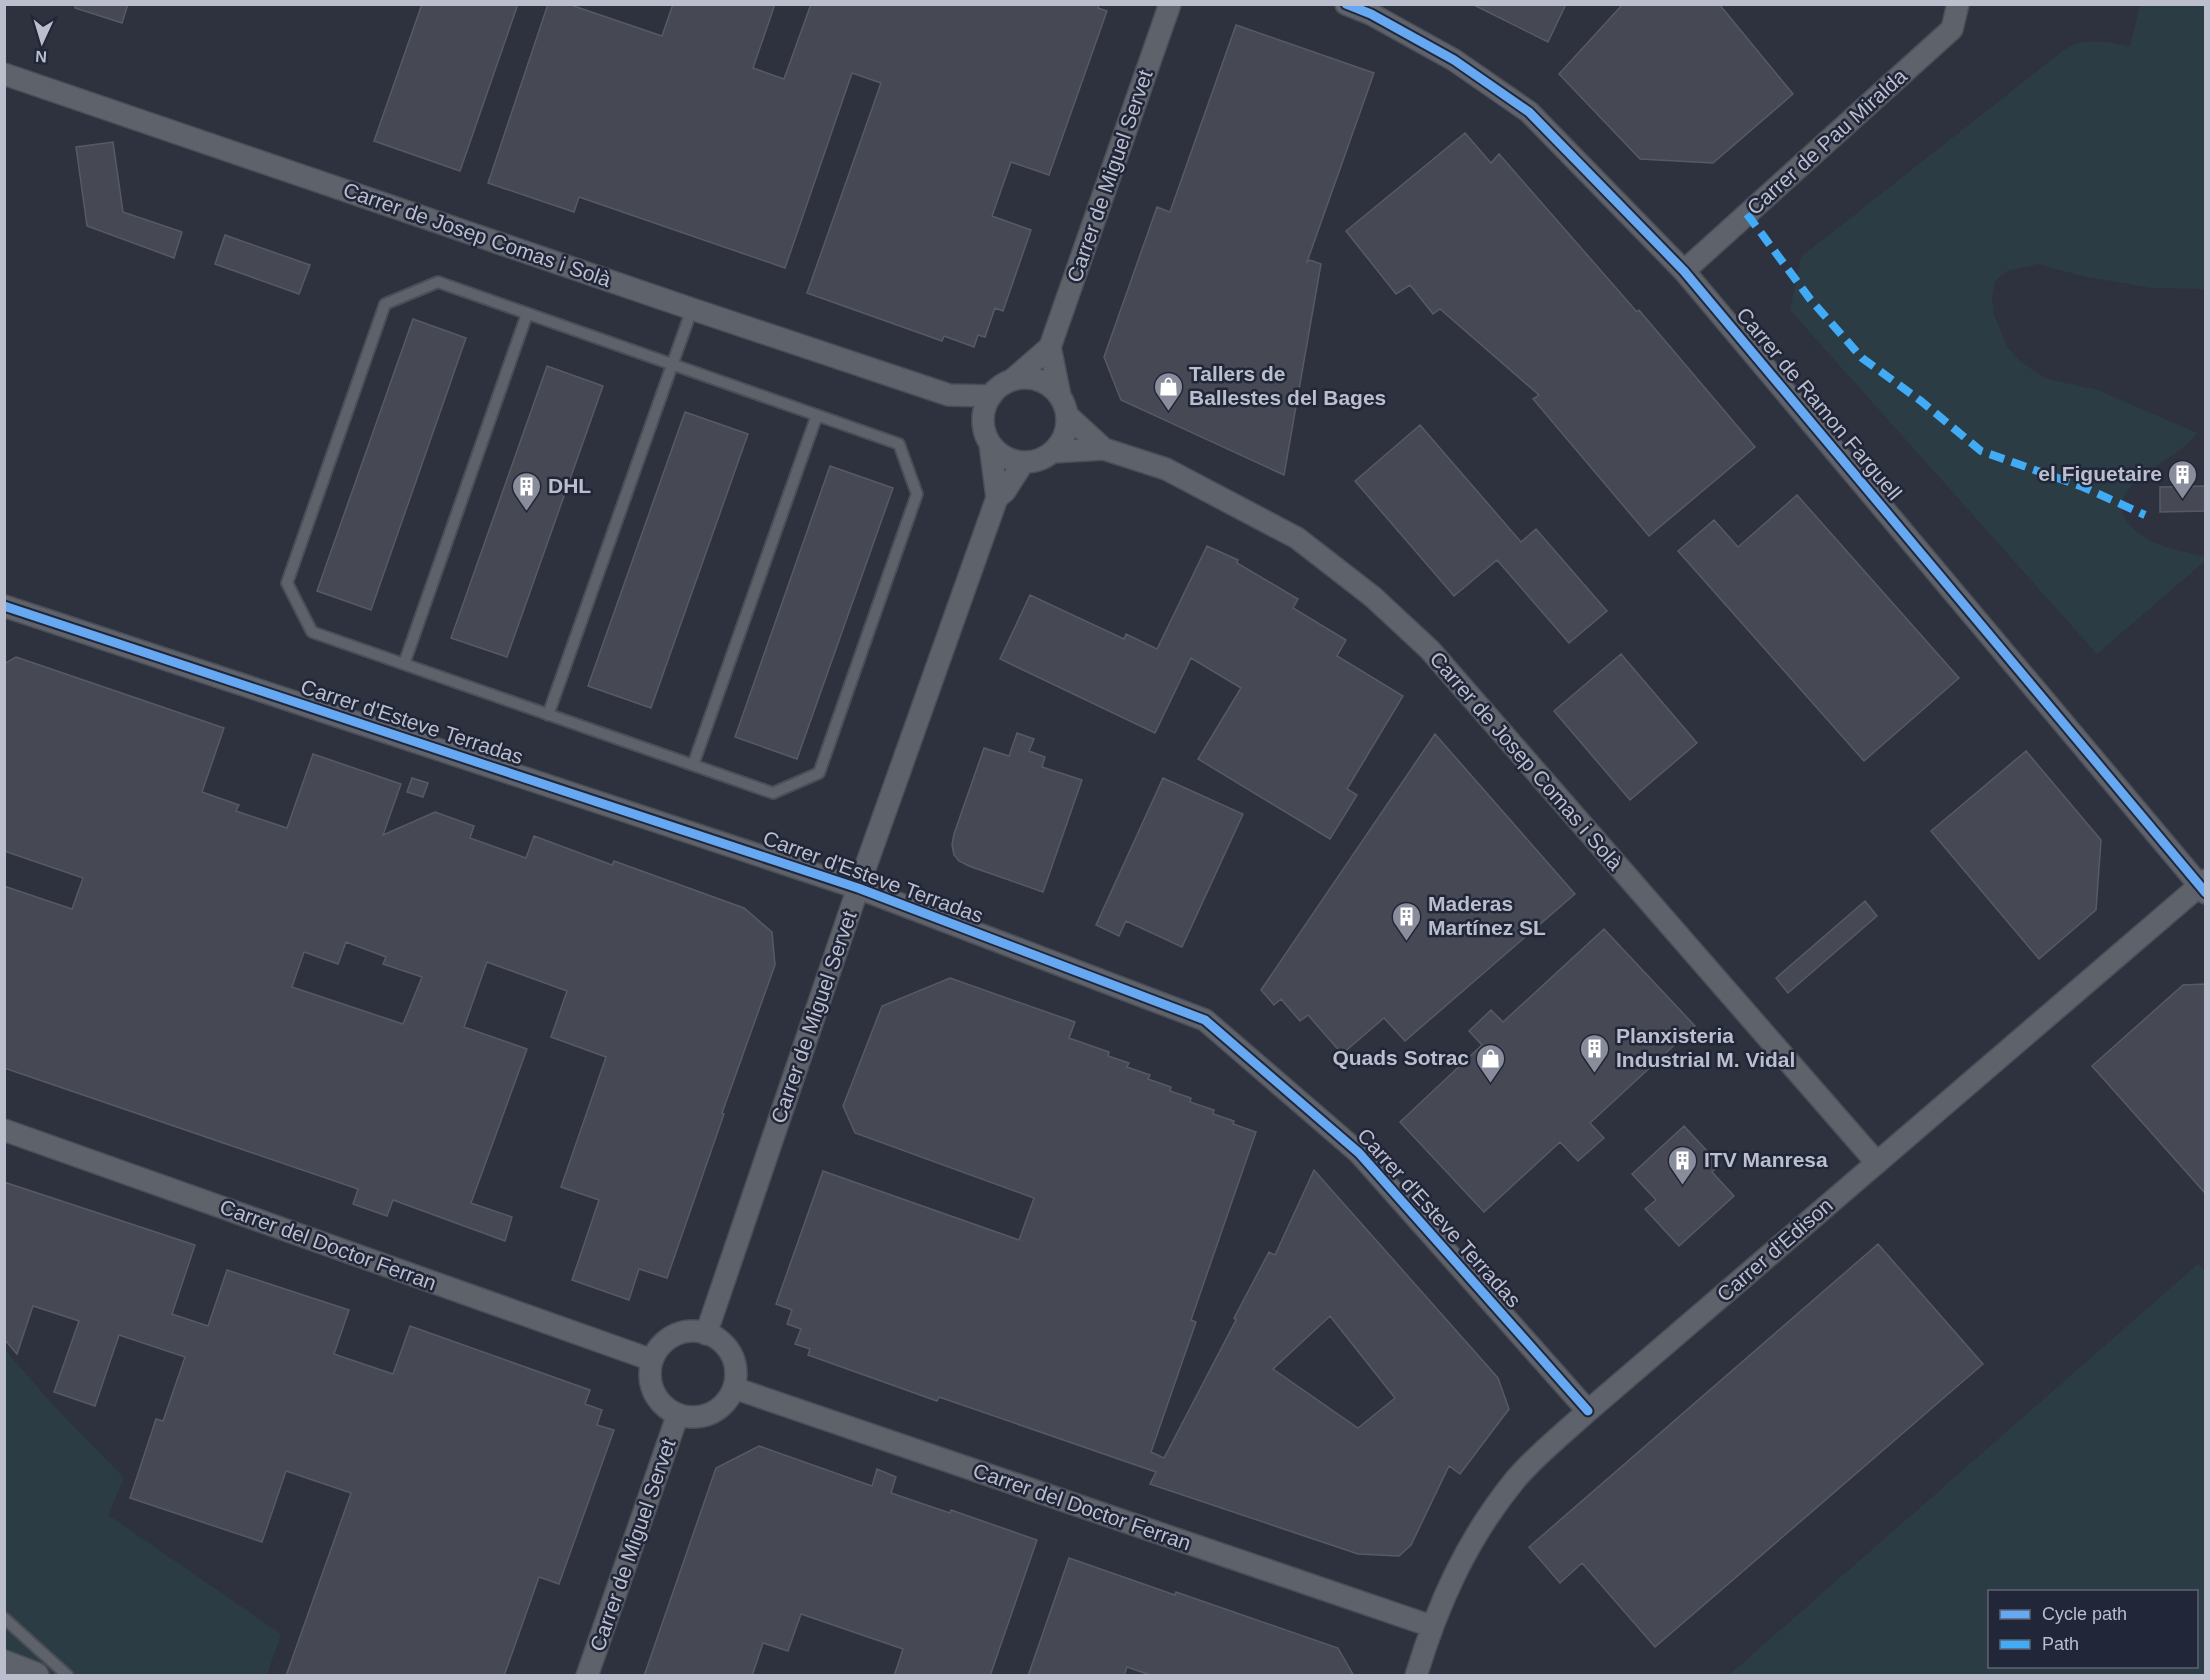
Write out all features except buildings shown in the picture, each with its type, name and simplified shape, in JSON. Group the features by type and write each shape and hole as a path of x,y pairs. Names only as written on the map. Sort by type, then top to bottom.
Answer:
{"street":[{"name":"Carrer de Miguel Servet","path":"1012,380 1050,347 1170,4"},
{"name":"Carrer de Ramon Farguell","path":"1346,4 1371,14 1454,60 1529,112 1684,271 2203,886"},
{"name":"Carrer de Pau Miralda","path":"1684,271 1952,29 1958,4"},
{"name":"Carrer de Josep Comas i Solà","path":"4,74 949,395 991,396"},
{"path":"1050,347 1063,406 1065,435 1053,452 1036,461 1023,463 1005,457 990,444 985,433 983,420 985,408 991,396 1000,386 1012,380 1025,378 1039,381 1050,387 1063,406"},
{"name":"Carrer de Josep Comas i Solà","path":"949,395 983,420"},
{"name":"Carrer de Josep Comas i Solà","path":"1063,406 1104,449"},
{"name":"Carrer de Miguel Servet","path":"706,1334 858,888 997,498 990,444"},
{"name":"Carrer de Josep Comas i Solà","path":"1053,452 1104,449 1166,469 1297,538 1373,597 1430,650 1877,1163"},
{"name":"Carrer de Miguel Servet","path":"997,498 1005,491 1023,463"},
{"name":"Carrer d'Esteve Terradas","path":"4,606 858,888 1205,1020 1359,1153 1588,1411"},
{"name":"Carrer d'Edison","path":"1416,1676 1431,1626 1469,1545 1516,1479 1588,1411 2203,886"},
{"name":"Carrer del Doctor Ferran","path":"4,1130 652,1360"},
{"path":"691,1332 706,1334 723,1344 732,1357 736,1377 734,1388 728,1399 713,1412 698,1417 678,1414 664,1406 654,1393 650,1381 652,1360 663,1344 676,1335 691,1332"},
{"name":"Carrer del Doctor Ferran","path":"734,1388 1431,1626"},
{"name":"Carrer de Miguel Servet","path":"587,1676 678,1414"},
{"path":"4,1664 35,1676"}],"lane":[{"path":"438,282 527,314 899,444 917,494 819,773 773,794 312,632 287,583 385,304 438,282"},
{"path":"548,715 692,309"},
{"path":"404,664 527,314"},
{"path":"693,765 817,415"},
{"path":"4,1618 68,1676"}],"shaded area":[{"path":"2140,5 2205,5 2205,289 2152,288 2082,276 2038,264 2007,271 1995,281 1992,298 1994,315 2008,348 2034,371 2047,379 2098,390 2197,433 2183,447 2132,485 2124,496 2122,510 2137,533 2158,544 2205,557 2205,561 2097,654 1790,310 1801,257 2064,50 2080,43 2096,41 2130,47"},
{"path":"2198,1264 2206,1272 2205,1675 1729,1675"},
{"path":"5,1350 54,1406 124,1478 108,1515 281,1634 267,1675 5,1675"}],"marked path":[{"path":"1747,214 1810,299 1862,358 1921,401 1981,451 2083,487 2145,515"}],"cycle path":[{"path":"1346,4 1371,14 1454,60 1529,112 1684,271 2206,893"},
{"path":"4,606 858,888 1205,1020 1359,1153 1588,1411"}],"place":[{"name":"Tallers de Ballestes del Bages","path":"1168,412"},
{"name":"el Figuetaire","path":"2183,500"},
{"name":"DHL","path":"527,512"},
{"name":"Maderas Martínez SL","path":"1407,942"},
{"name":"Planxisteria Industrial M. Vidal","path":"1595,1074"},
{"name":"Quads Sotrac","path":"1490,1084"},
{"name":"ITV Manresa","path":"1683,1186"}]}
